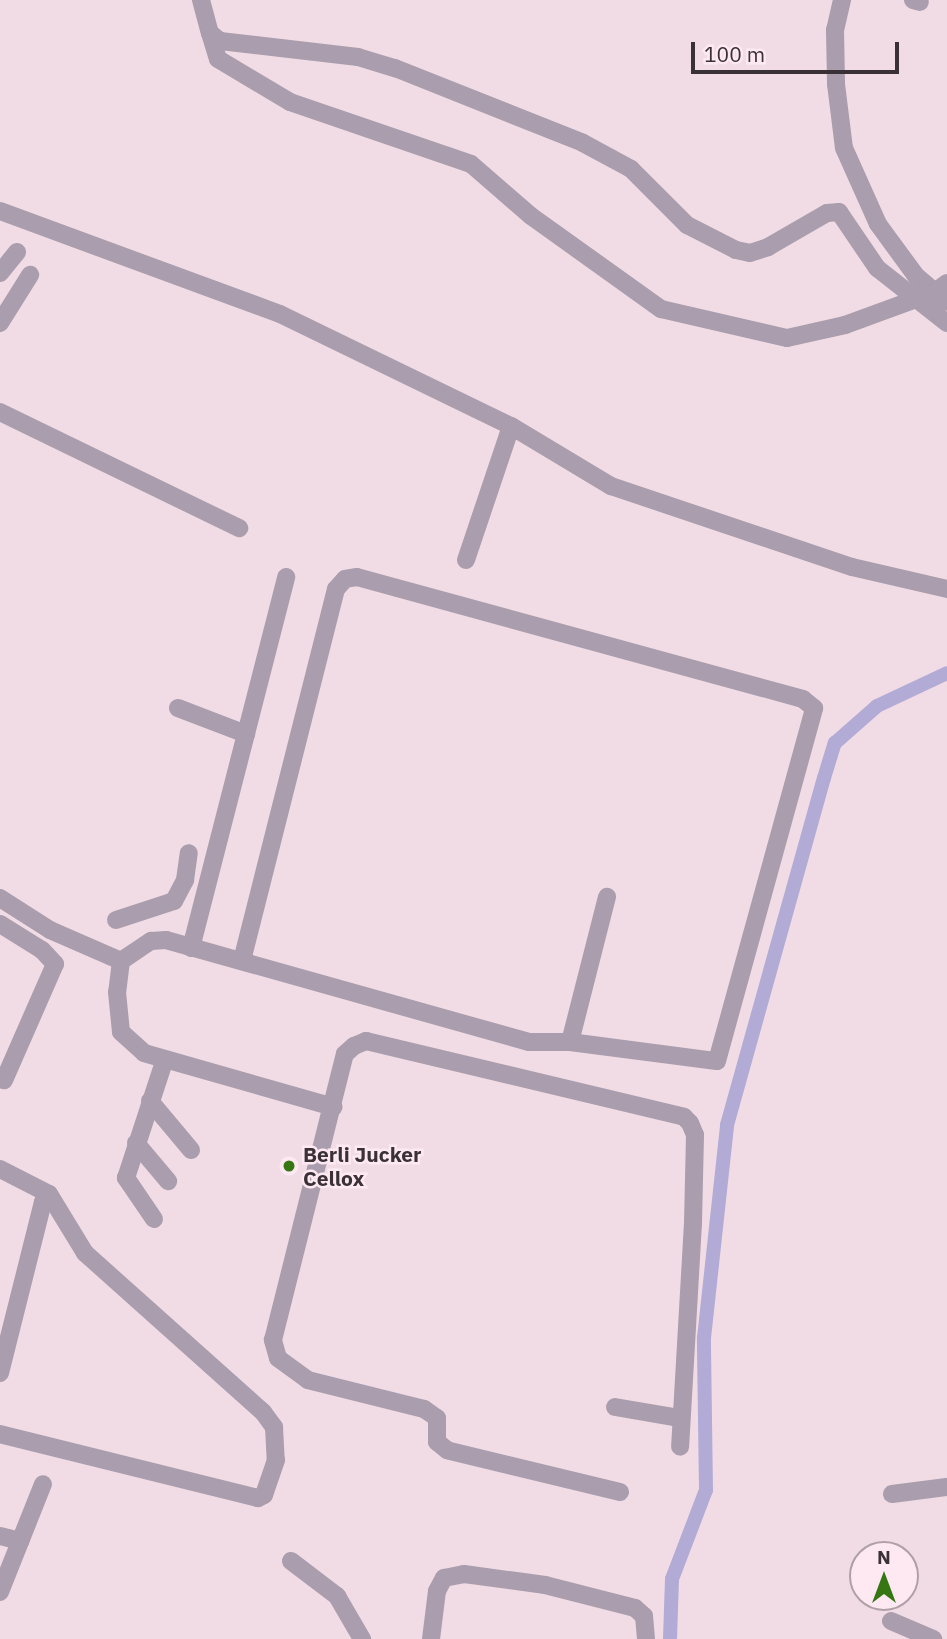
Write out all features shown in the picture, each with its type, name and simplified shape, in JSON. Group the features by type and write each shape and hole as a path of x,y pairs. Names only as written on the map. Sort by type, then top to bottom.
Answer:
{"street":[{"path":"201,0 218,59 290,102 471,164 531,216 661,309 787,338 845,325 914,297 943,293"},
{"path":"842,0 835,30 836,83 844,148 878,224 916,276 943,293"},
{"path":"210,33 220,41 358,57 434,80 631,169 687,225 736,250 750,253 768,247 827,213 839,212 877,268 947,323"},
{"path":"0,211 280,314 511,426 611,486 852,567 947,589"},
{"path":"0,273 17,252"},
{"path":"0,323 30,275"},
{"path":"0,412 239,528"},
{"path":"466,561 511,426"},
{"path":"191,947 286,577"},
{"path":"242,960 336,589 345,579 357,578 803,699 814,708 811,727 717,1061 570,1041 529,1042 191,947 150,941 121,961 117,992 121,1032 144,1053 333,1107"},
{"path":"178,708 246,734"},
{"path":"116,920 174,901 180,891 189,853"},
{"path":"180,891 204,898"},
{"path":"570,1041 607,897"},
{"path":"0,898 50,930 121,961"},
{"path":"0,924 42,950 55,964 4,1080"},
{"path":"620,1492 447,1450 437,1442 437,1418 424,1409 308,1380 278,1358 273,1340 345,1054 366,1041 684,1117 695,1135 680,1447"},
{"path":"154,1219 127,1184 136,1143 165,1059"},
{"path":"150,1101 191,1150"},
{"path":"136,1143 168,1181"},
{"path":"0,1168 49,1194 85,1253 263,1412 274,1427 276,1460 264,1495 258,1498 0,1434"},
{"path":"0,1373 8,1302 49,1194"},
{"path":"615,1407 680,1418"},
{"path":"0,1592 43,1484"},
{"path":"892,1493 947,1488"},
{"path":"0,1536 20,1541"},
{"path":"291,1561 337,1596 362,1639"},
{"path":"431,1639 437,1591 444,1578 464,1574 545,1585 635,1608 644,1616 646,1639"},
{"path":"891,1621 933,1639"}],"waterway":[{"path":"670,1639 672,1579 706,1490 704,1338 727,1125 824,778 835,743 877,706 947,673"}],"place":[{"name":"Berli Jucker Cellox","path":"289,1166"}]}
